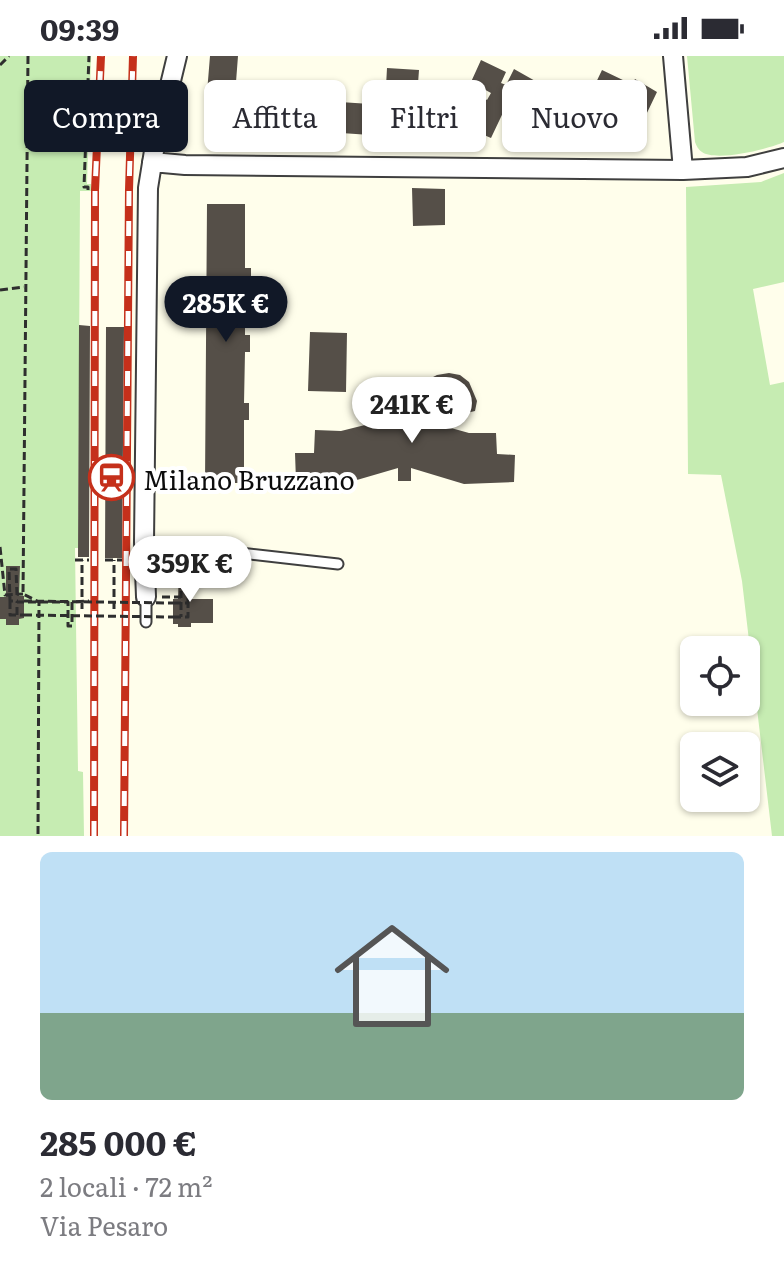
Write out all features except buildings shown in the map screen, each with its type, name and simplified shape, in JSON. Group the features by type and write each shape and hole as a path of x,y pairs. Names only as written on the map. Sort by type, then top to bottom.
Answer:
{"street":[{"path":"146,597 148,188 177,56"},
{"path":"673,56 683,170"},
{"path":"152,162 185,165 683,170 747,167 784,158"}],"lane":[{"path":"144,542 338,564"},
{"path":"146,597 146,622"}],"path":[{"path":"0,65 9,56"},
{"path":"23,594 28,56"},
{"path":"88,190 84,187 89,56"},
{"path":"0,290 25,287"},
{"path":"0,547 5,595 23,594 39,602"},
{"path":"75,560 89,560"},
{"path":"82,560 82,609"},
{"path":"105,560 122,560"},
{"path":"114,560 114,609"},
{"path":"17,595 16,569 9,569 10,615 173,617 181,617 188,617 188,572 181,572 181,617"},
{"path":"146,597 181,597"},
{"path":"10,601 188,603"},
{"path":"17,615 17,602 68,602 68,626 72,626 72,602 89,601"},
{"path":"38,836 39,602"},
{"path":"0,610 10,610"}],"green space":[{"path":"0,56 91,56 90,80 24,80 24,152 88,152 87,184 91,184 91,191 80,191 78,548 75,548 78,771 83,772 84,836 0,836"},
{"path":"687,56 784,56 784,142 730,155 709,155 701,151 695,142"},
{"path":"784,173 784,282 753,289 770,385 784,382 784,836 772,836 758,716 760,636 748,636 742,581 721,475 688,474 686,187 761,182"}],"railway":[{"path":"94,836 95,190 101,56"},
{"path":"124,836 129,190 133,56"}],"place":[{"name":"Milano Bruzzano","path":"112,478"}]}
